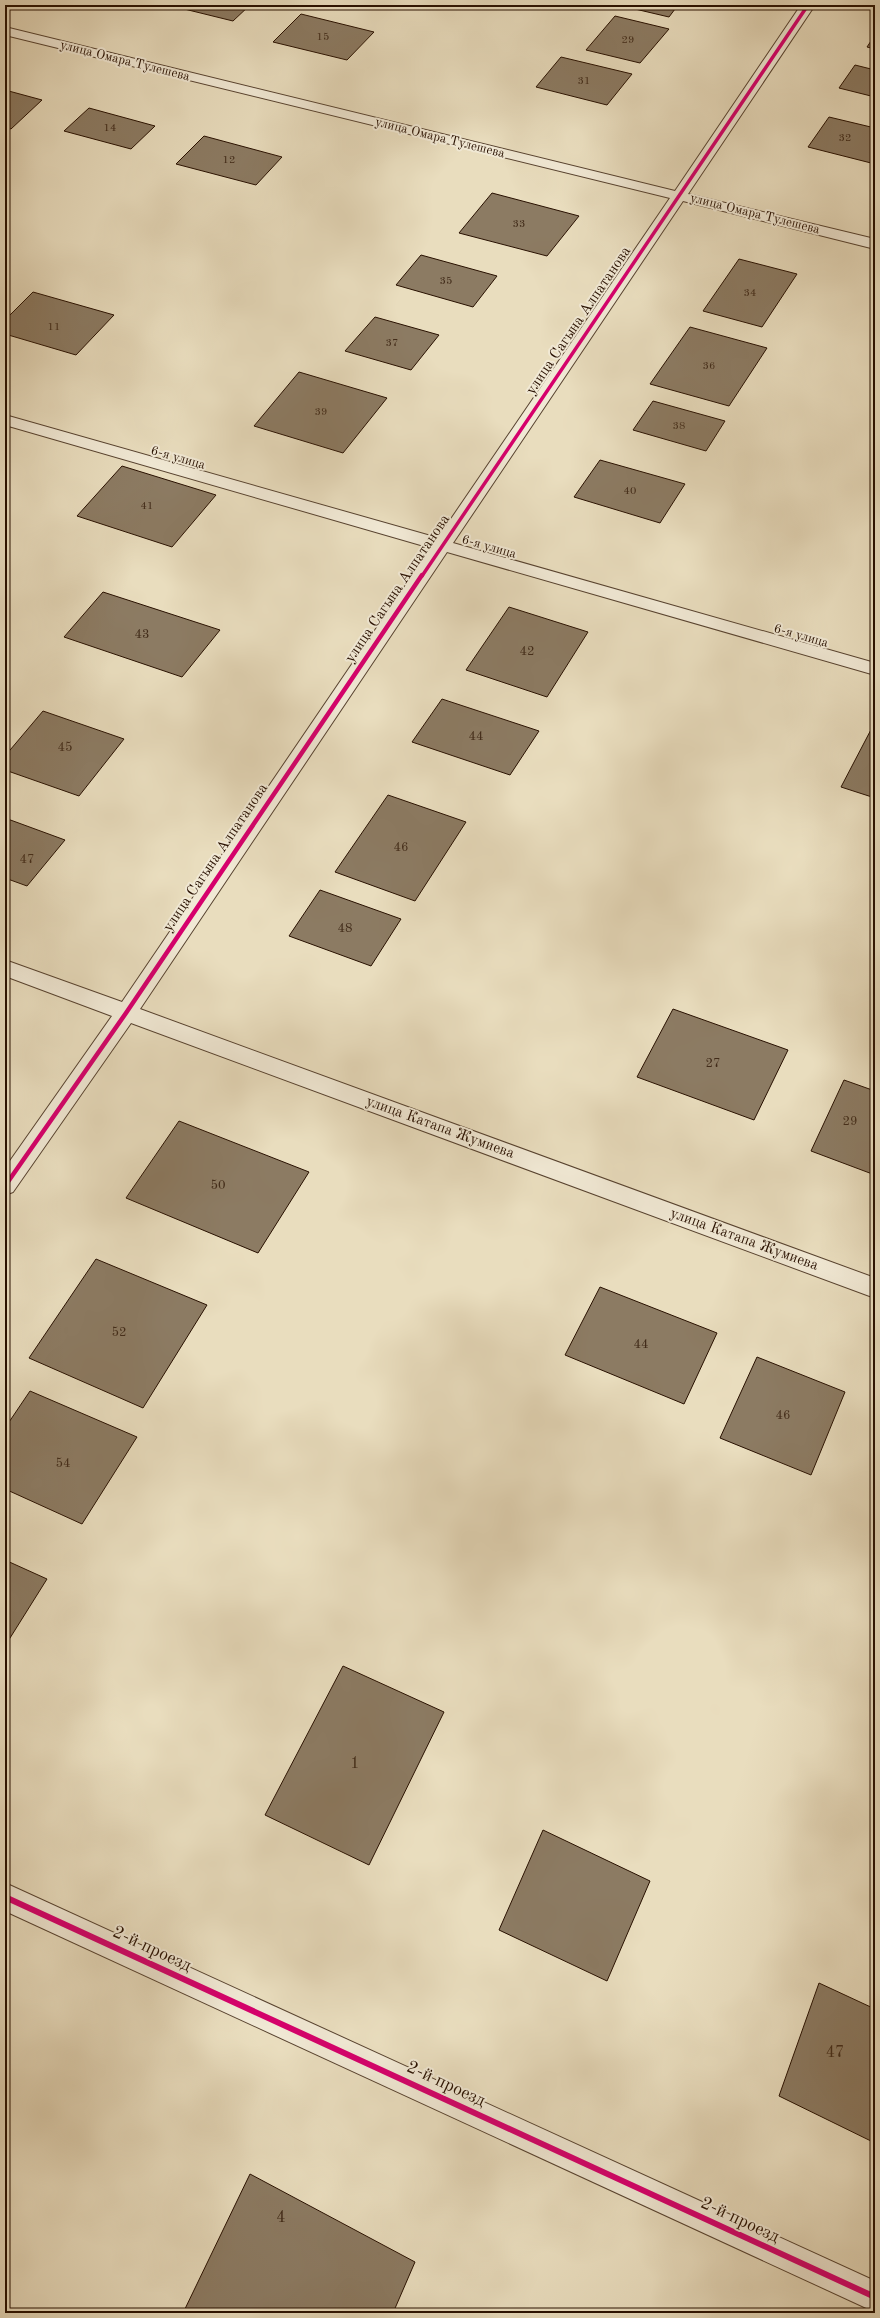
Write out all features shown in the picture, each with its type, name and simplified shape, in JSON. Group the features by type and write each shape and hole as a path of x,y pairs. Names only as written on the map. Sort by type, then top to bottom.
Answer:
{"street":[{"name":"улица Сагына Алпатанова","path":"5,1186 126,1013 808,5"},
{"name":"улица Омара Тулешева","path":"5,31 875,244"},
{"name":"6-я улица","path":"5,420 875,669"},
{"name":"улица Катапа Жумиева","path":"5,968 875,1288"},
{"name":"2-й проезд","path":"5,1897 875,2297"}],"building":[{"path":"168,5 250,5 233,21"},
{"path":"618,5 678,5 669,17"},
{"path":"301,14 374,32 347,60 273,42"},
{"path":"615,16 669,29 640,63 586,50"},
{"path":"875,35 875,49 867,47"},
{"path":"561,57 632,74 607,105 536,87"},
{"path":"855,65 875,70 875,97 839,88"},
{"path":"5,90 42,100 11,129 5,127"},
{"path":"89,108 155,126 131,149 64,131"},
{"path":"829,117 875,128 875,164 808,147"},
{"path":"204,136 282,157 256,185 176,164"},
{"path":"492,193 579,216 547,256 459,233"},
{"path":"421,255 497,276 473,307 396,285"},
{"path":"739,259 797,274 762,327 703,311"},
{"path":"33,292 114,315 76,355 5,334 5,320"},
{"path":"375,317 439,335 411,370 345,351"},
{"path":"690,327 767,348 729,406 650,384"},
{"path":"299,372 387,398 343,453 254,426"},
{"path":"653,401 725,421 706,451 633,430"},
{"path":"600,460 685,484 660,523 574,497"},
{"path":"122,466 216,495 172,547 77,516"},
{"path":"103,592 220,630 182,677 64,637"},
{"path":"509,607 588,632 547,697 466,670"},
{"path":"442,699 539,731 510,775 412,742"},
{"path":"43,711 124,739 79,796 5,770 5,756"},
{"path":"875,722 875,798 841,787"},
{"path":"388,795 466,822 415,901 335,872"},
{"path":"5,818 65,840 27,886 5,878"},
{"path":"320,890 401,919 371,966 289,936"},
{"path":"673,1009 788,1050 754,1120 637,1077"},
{"path":"844,1080 875,1091 875,1175 811,1151"},
{"path":"179,1121 309,1172 258,1253 126,1198"},
{"path":"96,1259 207,1305 143,1408 29,1358"},
{"path":"600,1287 717,1333 684,1404 565,1355"},
{"path":"757,1357 845,1392 811,1475 720,1438"},
{"path":"30,1391 137,1437 82,1524 5,1489 5,1428"},
{"path":"5,1560 47,1579 5,1646"},
{"path":"343,1666 444,1712 369,1865 265,1815"},
{"path":"543,1830 650,1881 607,1981 499,1930"},
{"path":"819,1983 875,2009 875,2143 779,2096"},
{"path":"250,2174 415,2262 393,2313 183,2313"}],"cycle path":[{"path":"5,1186 126,1013 808,5"},
{"path":"5,1897 875,2297"}]}
